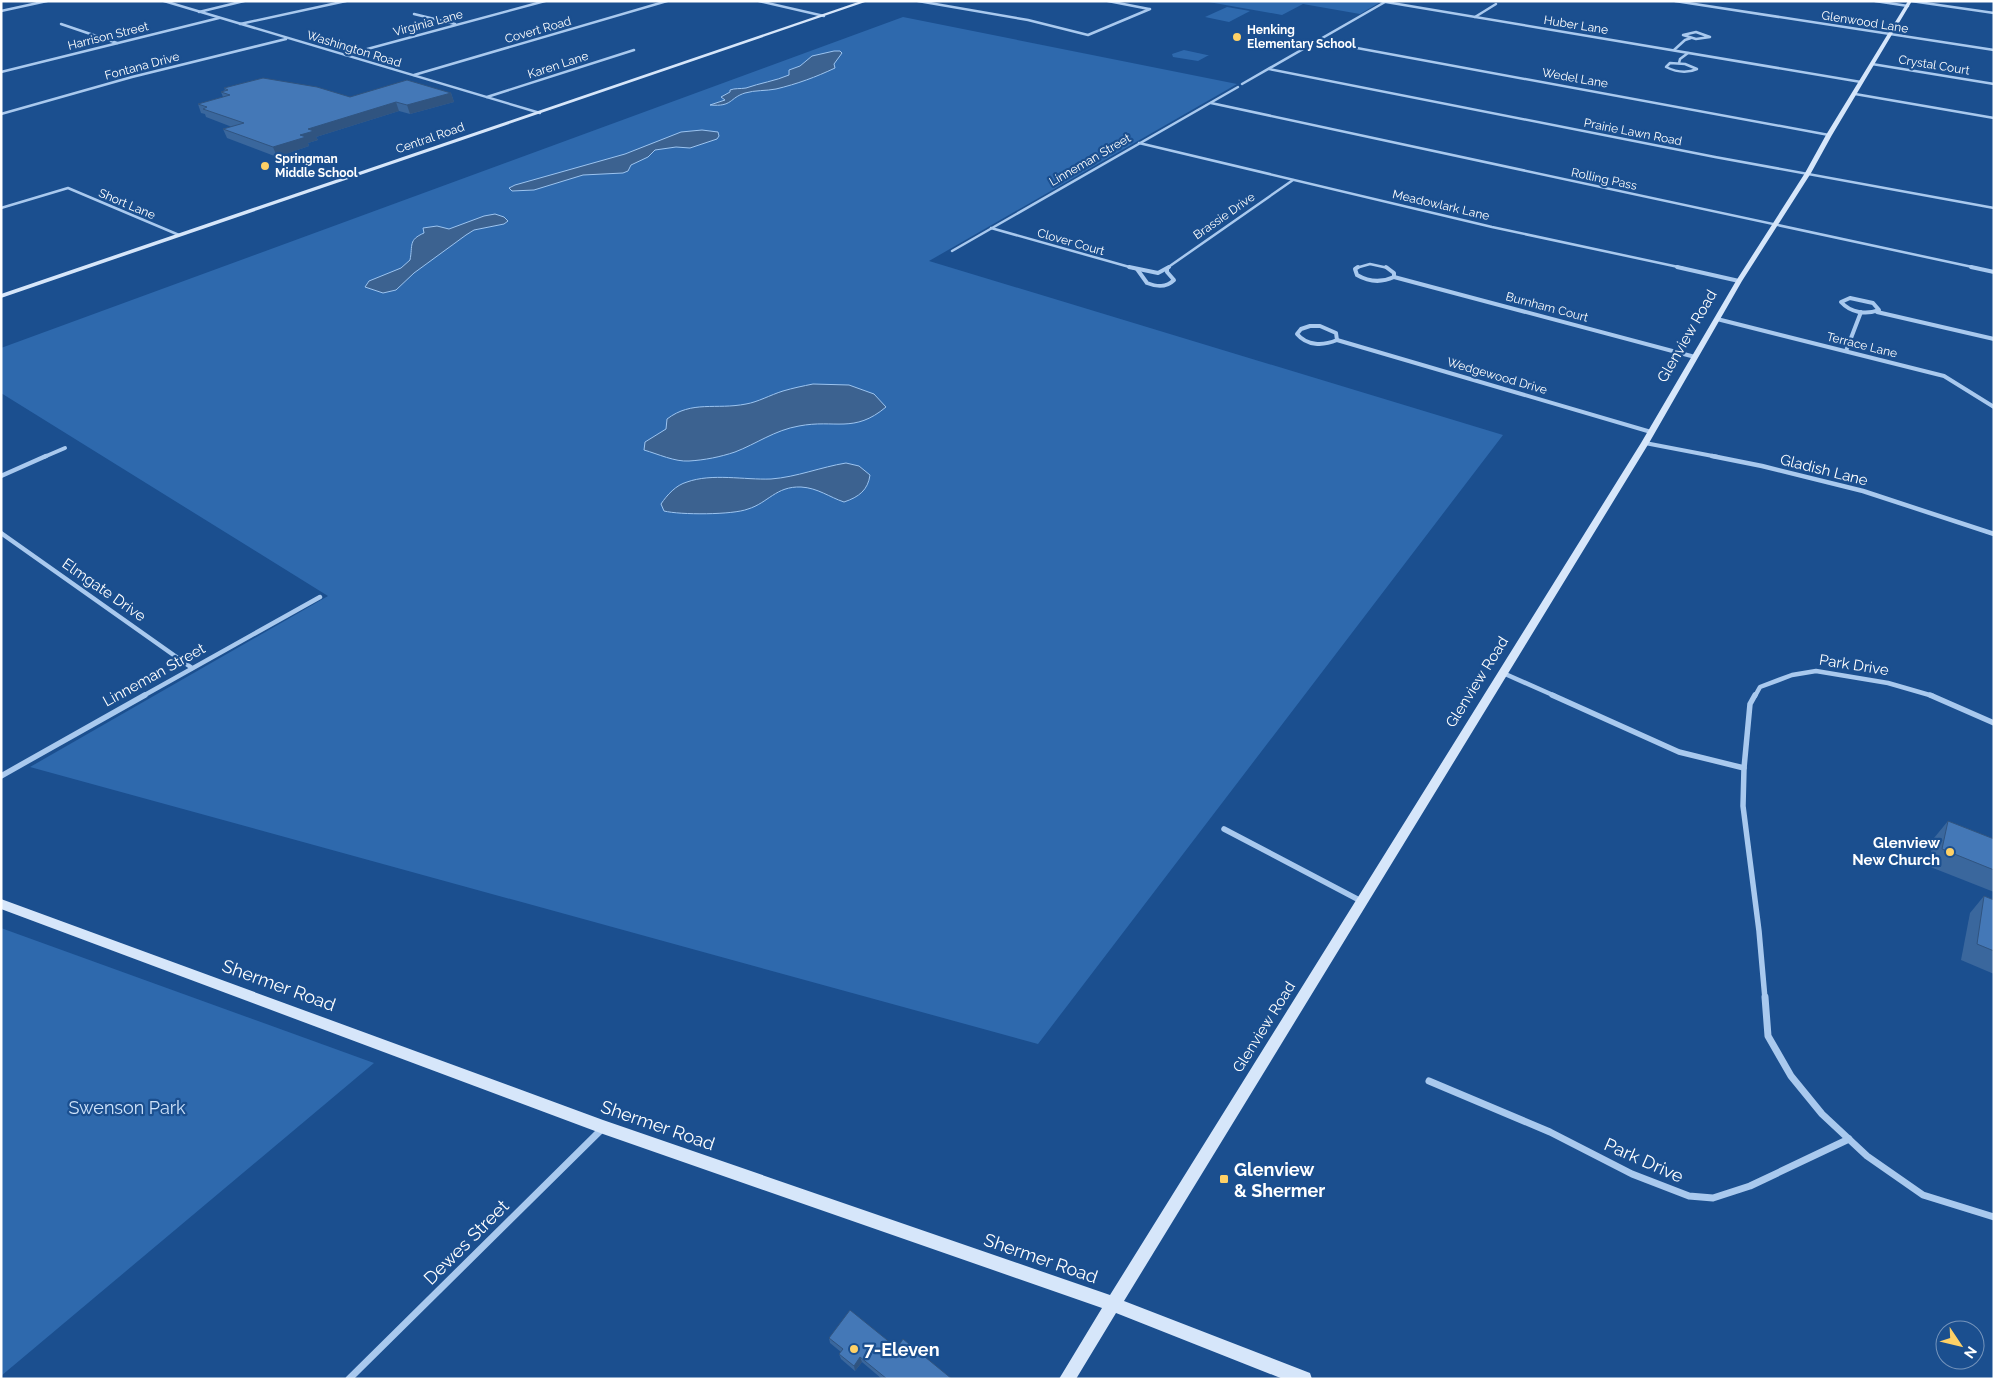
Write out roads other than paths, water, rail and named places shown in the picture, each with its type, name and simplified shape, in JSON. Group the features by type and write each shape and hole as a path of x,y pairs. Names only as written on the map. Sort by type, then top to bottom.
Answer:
{"main road":[{"name":"Central Road","path":"1,296 866,1"},
{"name":"Glenview Road","path":"1067,1379 1645,442 1739,281 1808,173 1829,135 1910,3"},
{"name":"Shermer Road","path":"1,904 603,1127 1113,1304 1304,1379"}],"street":[{"path":"1,11 47,1"},
{"name":"Washington Road","path":"164,1 540,113"},
{"path":"199,12 244,1"},
{"path":"239,24 346,1"},
{"name":"Virginia Lane","path":"345,55 545,1"},
{"name":"Covert Road","path":"414,75 667,1"},
{"path":"759,1 824,16"},
{"path":"918,1 1028,20 1088,35 1150,9 1108,1"},
{"name":"Huber Lane","path":"1380,1 1861,82"},
{"name":"Glenwood Lane","path":"1675,1 1994,50"},
{"path":"1875,1 1994,12"},
{"path":"1242,84 1386,2"},
{"path":"1474,17 1496,4"},
{"path":"1,5 12,9"},
{"path":"414,14 456,25"},
{"name":"Harrison Street","path":"1,70 6,71 219,18"},
{"path":"61,24 118,43"},
{"path":"1674,50 1685,40 1710,37 1696,32 1683,34 1691,38"},
{"name":"Fontana Drive","path":"1,114 132,77 288,38"},
{"name":"Wedel Lane","path":"1319,41 1829,135"},
{"name":"Karen Lane","path":"487,97 634,50"},
{"path":"1679,63 1680,59 1688,53"},
{"path":"1679,63 1697,69 1692,72 1683,72 1666,66 1679,63"},
{"name":"Crystal Court","path":"1872,64 1994,84"},
{"name":"Prairie Lawn Road","path":"1269,69 1714,157 1994,208"},
{"name":"Linneman Street","path":"952,251 1238,87"},
{"path":"1855,94 1994,118"},
{"name":"Rolling Pass","path":"1210,102 1994,272"},
{"name":"Meadowlark Lane","path":"1139,143 1492,228 1739,281"},
{"name":"Brassie Drive","path":"1146,272 1158,273 1167,269 1293,180"},
{"name":"Short Lane","path":"1,208 68,188 179,235"},
{"name":"Clover Court","path":"991,228 1146,272"},
{"name":"Burnham Court","path":"1394,277 1395,275 1392,270 1376,264 1361,265 1354,272 1358,276 1371,280 1385,281 1394,277 1695,356"},
{"path":"1137,269 1147,283 1161,286 1170,284 1174,280 1166,272 1167,269"},
{"path":"1877,312 1879,308 1868,300 1850,298 1842,300 1842,304 1845,307 1861,312 1877,312 1994,339"},
{"path":"1846,351 1861,312"},
{"name":"Terrace Lane","path":"1717,319 1944,376 1994,407"},
{"name":"Wedgewood Drive","path":"1337,340 1336,333 1320,326 1301,328 1297,334 1304,341 1316,344 1330,344 1337,340 1651,432"},
{"name":"Gladish Lane","path":"1645,442 1762,466 1862,491 1994,534"},
{"path":"1,476 65,448"},
{"name":"Elmgate Drive","path":"1,533 192,668"},
{"name":"Linneman Street","path":"1,776 320,597"},
{"name":"Park Drive","path":"1994,723 1928,694 1888,683 1816,671 1792,675 1760,687 1750,704 1744,768 1747,846 1760,931 1768,1036 1791,1076 1822,1114 1867,1156 1923,1195 1994,1217"},
{"path":"1503,673 1679,752 1744,768"},
{"path":"1224,829 1362,902"},
{"name":"Park Drive","path":"1429,1081 1550,1132 1632,1174 1689,1196 1714,1198 1750,1186 1849,1139"},
{"name":"Dewes Street","path":"349,1379 603,1127"}],"place":[{"name":"Henking Elementary School","path":"1237,37"},
{"name":"Springman Middle School","path":"265,166"},
{"name":"Glenview New Church","path":"1950,852"},
{"name":"Glenview & Shermer","path":"1224,1179"},
{"name":"7-Eleven","path":"854,1349"}],"park label":[{"name":"Swenson Park","path":"127,1107"}]}
